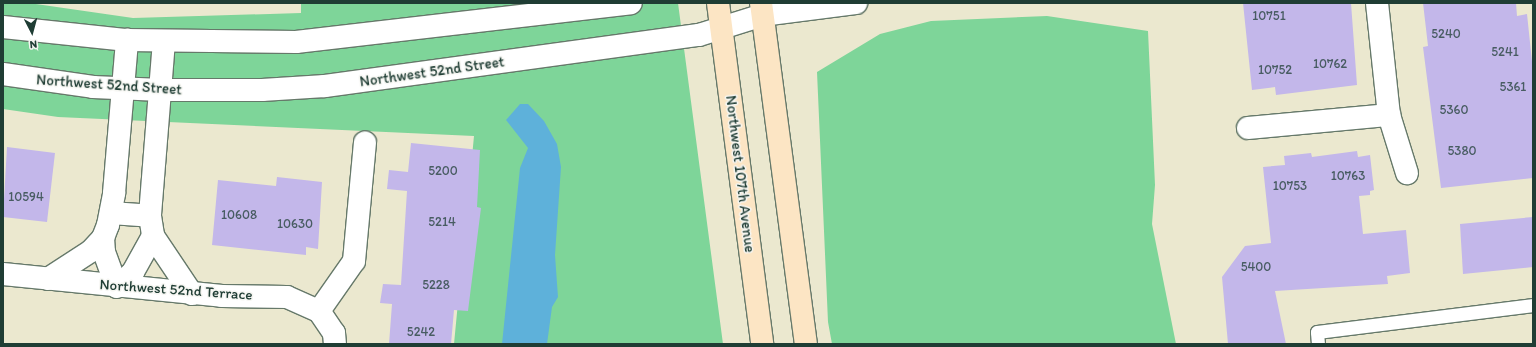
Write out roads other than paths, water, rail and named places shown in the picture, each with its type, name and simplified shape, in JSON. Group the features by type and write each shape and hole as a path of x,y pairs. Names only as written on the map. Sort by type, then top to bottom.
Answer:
{"main road":[{"name":"Northwest 107th Avenue","path":"718,3 762,344"},
{"path":"762,9 806,344"}],"street":[{"path":"3,27 127,40 330,40 631,3"},
{"name":"Northwest 52nd Street","path":"3,74 123,88 161,90 262,90 325,86 699,35 721,28 762,9 856,3"},
{"path":"1377,3 1389,115 1407,173"},
{"path":"127,40 111,213 103,238 104,252 117,287 134,272 151,226 164,41"},
{"path":"1248,128 1389,115"},
{"path":"334,339 320,311 354,261 365,143"},
{"path":"111,213 151,226 192,294"},
{"path":"48,279 75,263 103,238"},
{"name":"Northwest 52nd Terrace","path":"3,274 192,294 287,297 320,311"}],"lane":[{"path":"1318,344 1317,332 1533,305"}],"water":[{"path":"520,104 528,104 544,121 557,144 561,167 555,255 558,297 552,307 547,344 502,344 520,168 528,148 506,120"}]}
